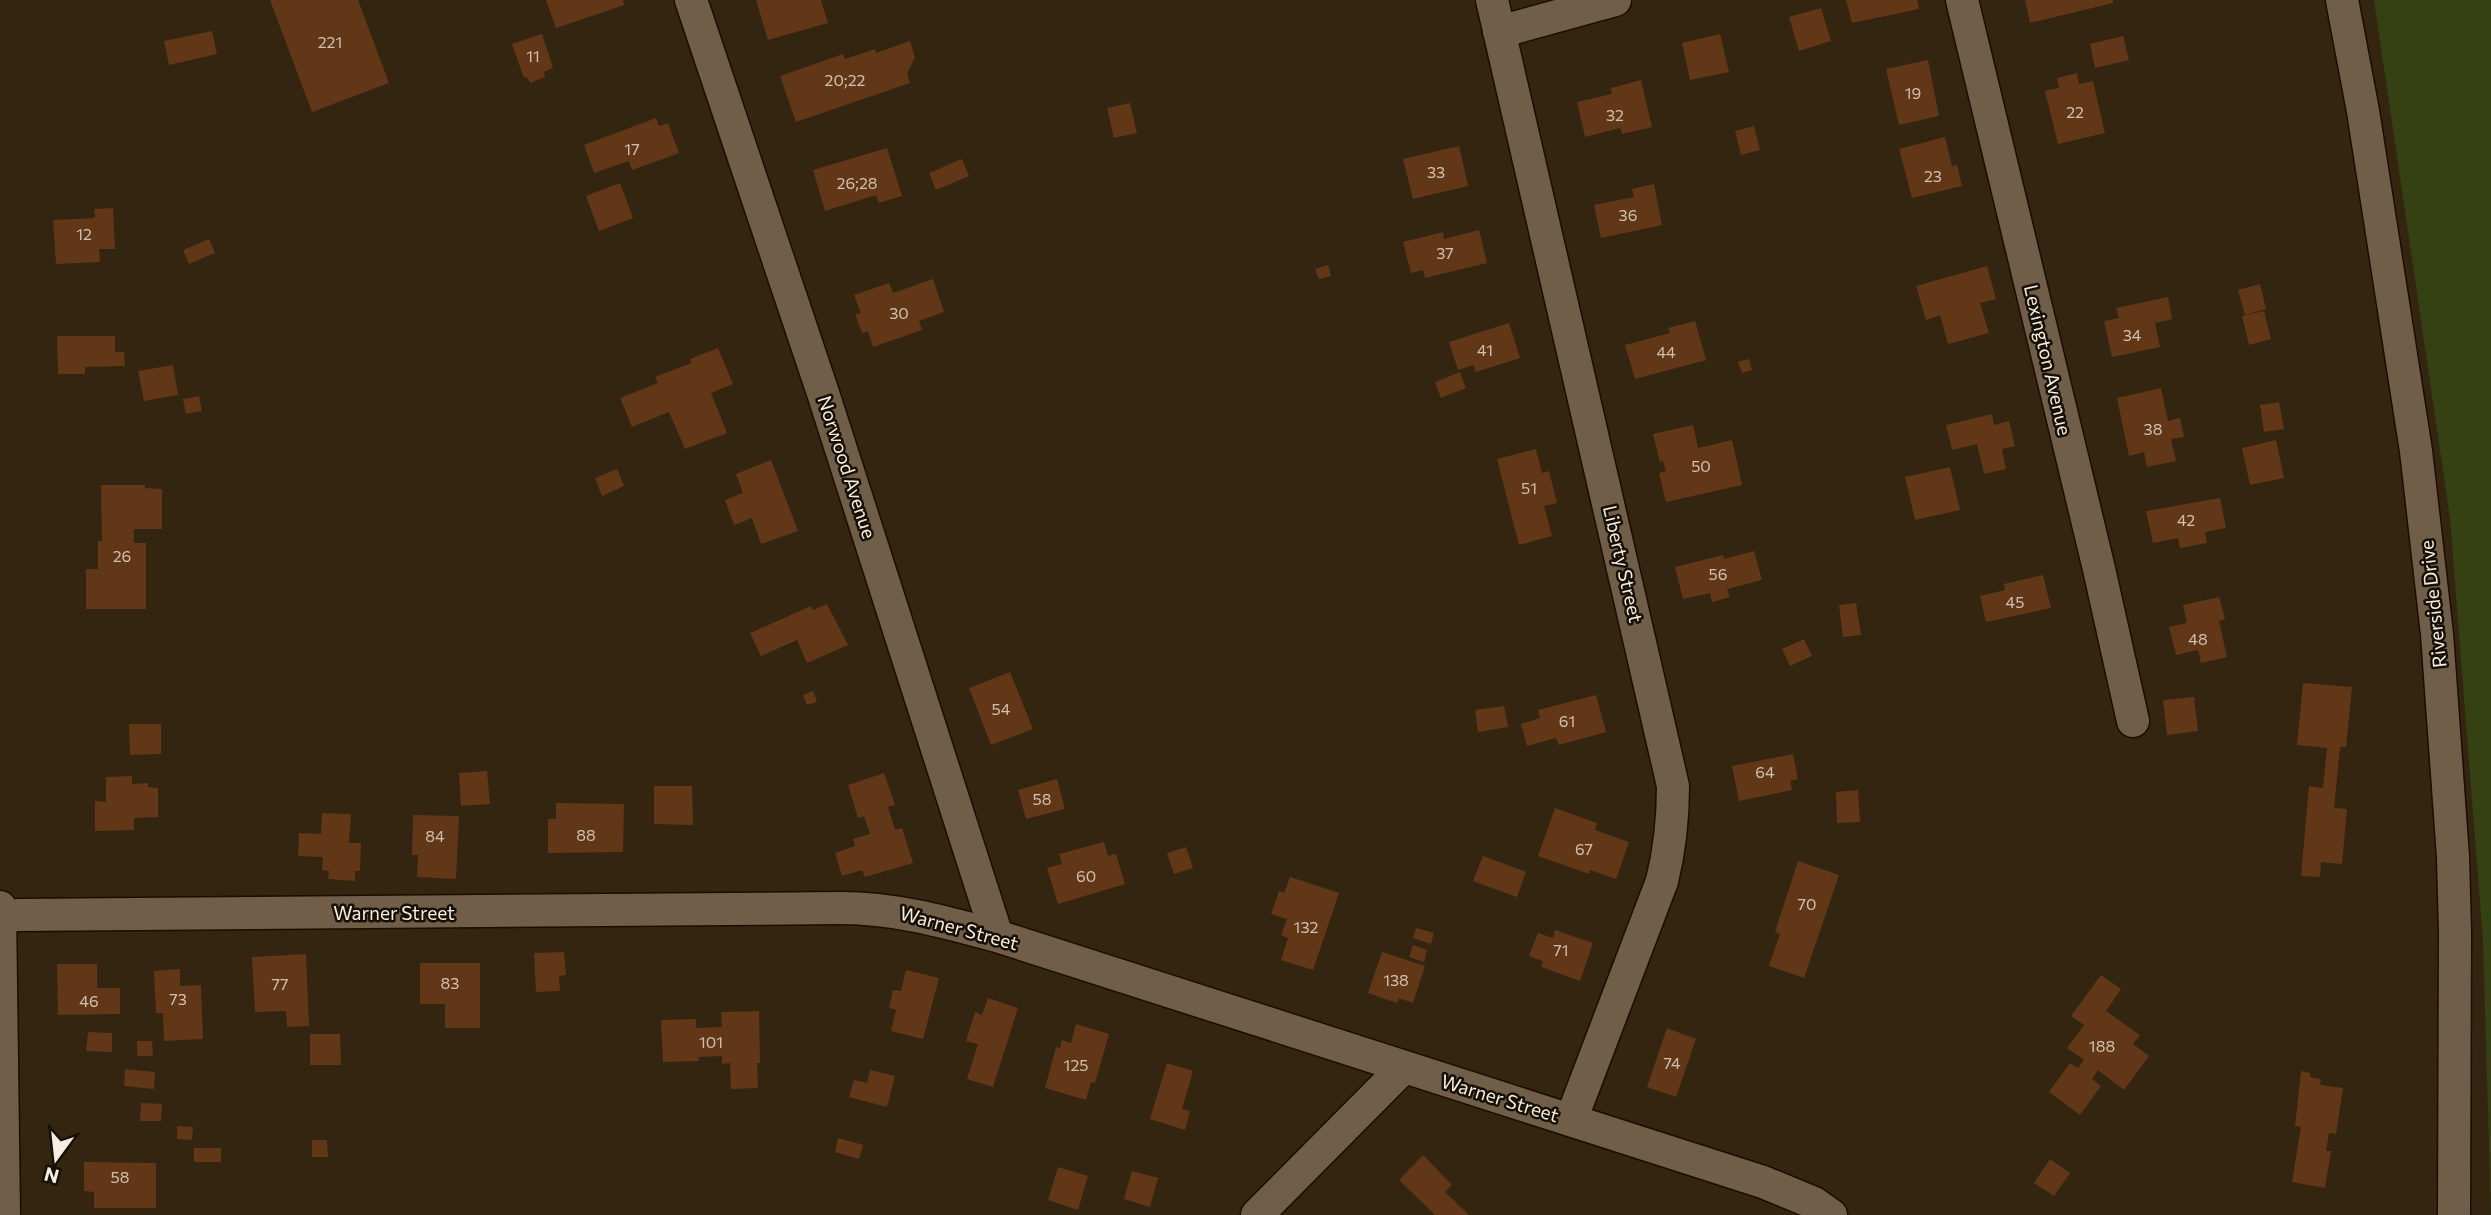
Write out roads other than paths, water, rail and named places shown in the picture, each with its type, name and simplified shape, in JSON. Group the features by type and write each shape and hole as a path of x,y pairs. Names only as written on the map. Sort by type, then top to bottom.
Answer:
{"street":[{"name":"Norwood Avenue","path":"691,0 823,393 996,936"},
{"name":"Liberty Street","path":"1492,0 1673,786 1671,840 1662,881 1571,1120"},
{"path":"1499,32 1615,0"},
{"name":"Lexington Avenue","path":"1962,0 2133,721"},
{"name":"Riverside Drive","path":"2342,0 2363,111 2414,438 2437,634 2454,906 2454,1215"},
{"path":"0,908 4,1215"},
{"name":"Warner Street","path":"0,918 31,915 866,908 925,916 996,936 1763,1182 1814,1203 1831,1215"},
{"path":"1257,1215 1403,1068"}]}
